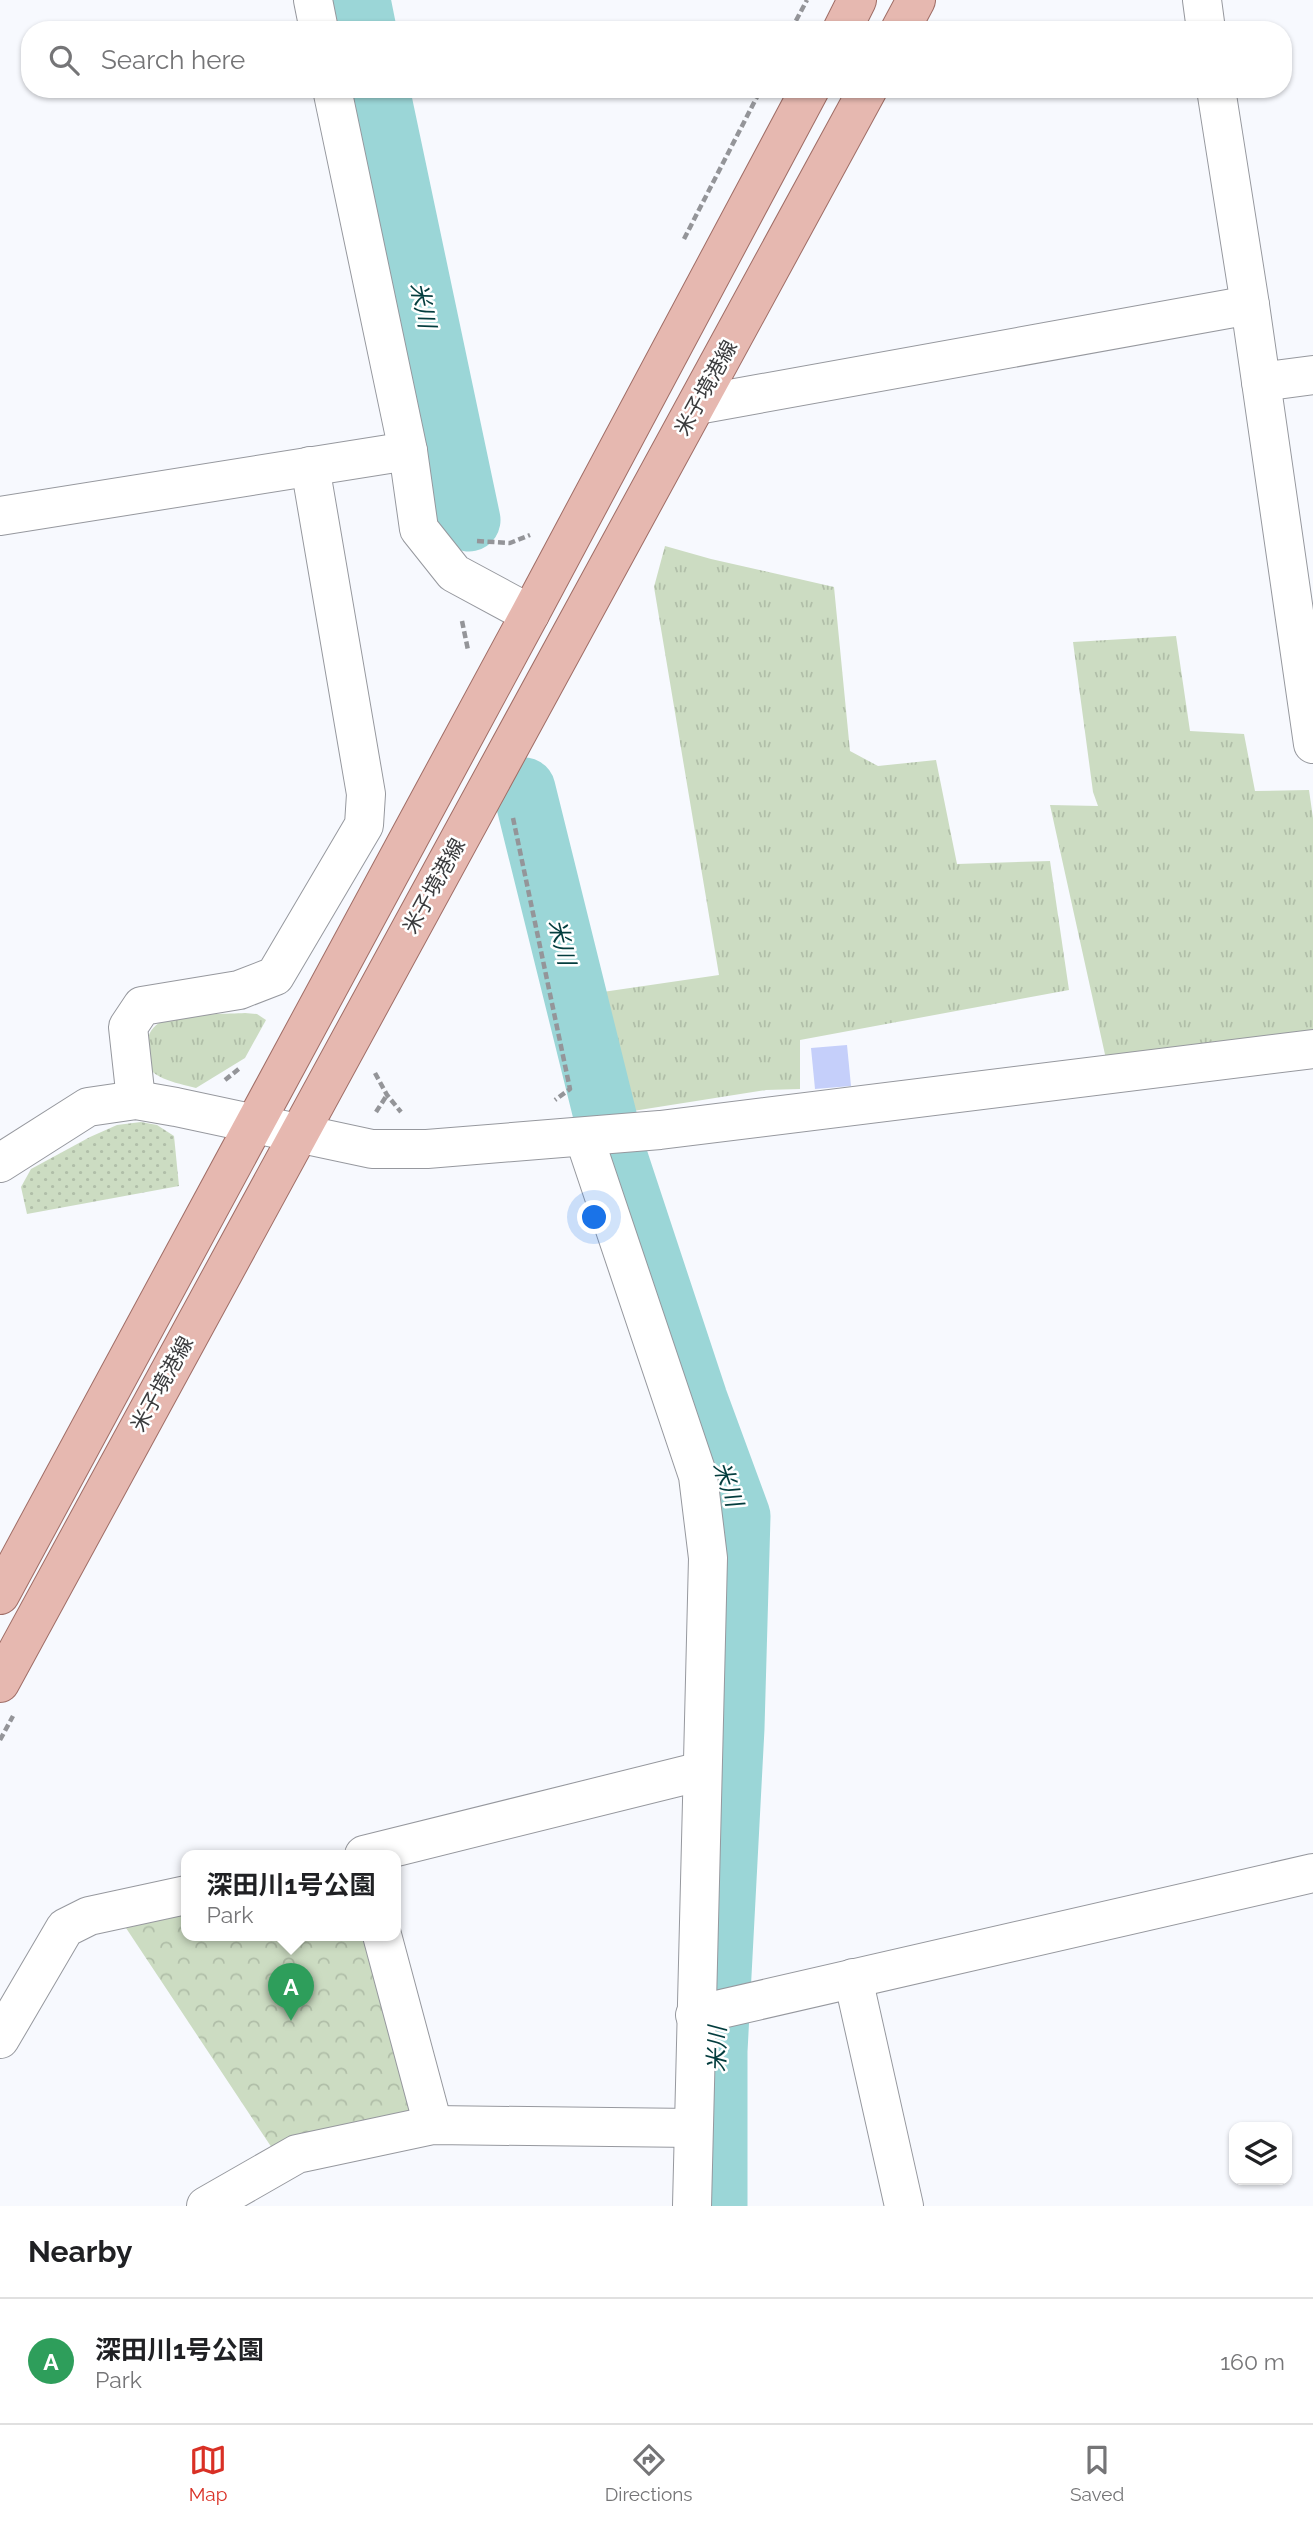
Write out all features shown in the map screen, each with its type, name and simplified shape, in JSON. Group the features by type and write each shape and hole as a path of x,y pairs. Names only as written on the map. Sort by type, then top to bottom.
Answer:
{"main road":[{"path":"847,21 858,0"},
{"path":"905,21 916,0"},
{"name":"米子境港線","path":"0,1595 805,98"},
{"name":"米子境港線","path":"0,1683 863,98"}],"street":[{"path":"313,0 317,21"},
{"path":"1202,0 1205,21"},
{"path":"334,98 408,451 419,528 454,573 530,614"},
{"path":"1217,98 1313,744"},
{"path":"697,405 1250,305"},
{"path":"1261,382 1313,375"},
{"path":"0,516 408,451"},
{"path":"136,1100 128,1027 142,1006 239,990 275,976 364,825 366,794 310,466"},
{"path":"0,1163 88,1107 136,1100 372,1149 428,1149 584,1137 928,1098 1313,1049"},
{"path":"584,1137 698,1476 708,1558 692,2206"},
{"path":"384,1850 702,1771"},
{"path":"695,2015 1313,1873"},
{"path":"0,2039 65,1928 89,1916 181,1896"},
{"path":"384,1941 433,2125"},
{"path":"853,1978 904,2206"},
{"path":"205,2206 297,2154 433,2125 693,2128"}],"path":[{"path":"796,21 807,0"},
{"path":"511,807 570,1089 548,1104"}],"green space":[{"path":"665,546 834,587 850,751 878,766 936,760 957,864 1050,861 1069,990 800,1040 800,1089 766,1090 614,1114 589,994 719,975 654,587"},
{"path":"1176,636 1190,731 1244,734 1255,791 1309,790 1313,818 1313,1033 1106,1059 1050,805 1098,806 1093,792 1073,642"},
{"path":"257,1014 266,1020 245,1058 196,1088 159,1076 147,1065 145,1056 148,1039 151,1030 159,1023 188,1016"},
{"path":"141,1122 157,1125 174,1136 179,1186 27,1214 21,1187 31,1169 117,1125"},
{"path":"181,1915 181,1941 372,1941 418,2115 272,2148 126,1928"}],"building":[{"path":"847,1045 851,1086 815,1089 811,1048"}],"waterway":[{"name":"米川","path":"359,0 363,21"},
{"name":"米川","path":"380,98 469,520"},
{"name":"米川","path":"524,789 613,1148 696,1399 739,1516 733,1728 716,2051 716,2206"}],"place":[{"name":"深田川1号公園","path":"291,2021"}]}
